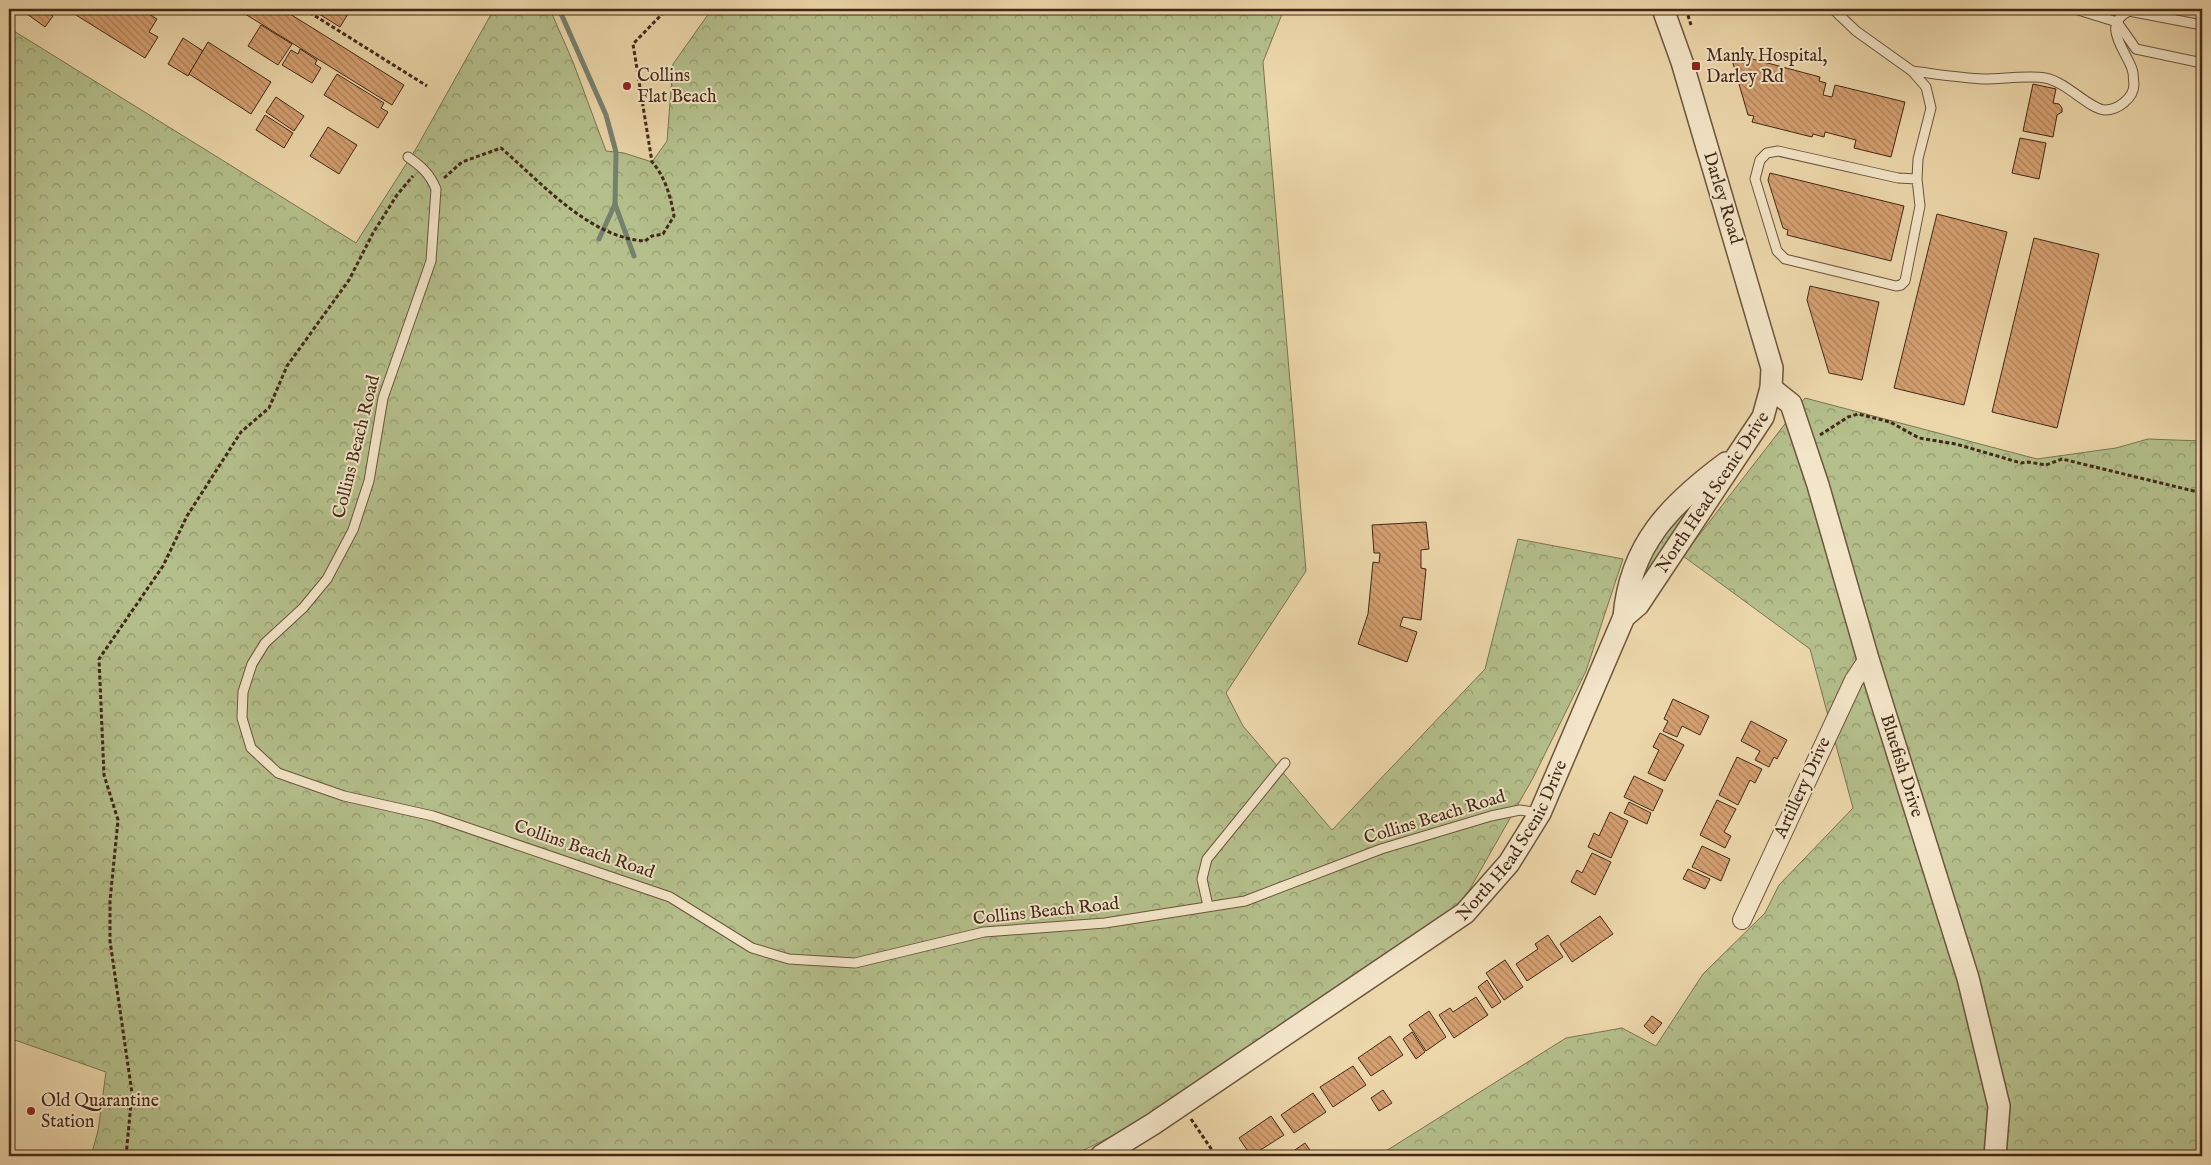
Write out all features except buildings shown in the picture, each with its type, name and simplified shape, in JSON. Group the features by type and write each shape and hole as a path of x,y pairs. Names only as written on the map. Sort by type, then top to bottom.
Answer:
{"street":[{"name":"Darley Road","path":"1663,9 1682,62 1772,368 1770,388"},
{"name":"Bluefish Drive","path":"1770,388 1792,404 1868,659 1970,987 1999,1106 1995,1156"},
{"name":"North Head Scenic Drive","path":"1101,1156 1153,1124 1465,913 1509,863 1540,813 1624,617 1638,605 1711,498 1736,455 1763,417 1770,388"},
{"path":"1624,617 1626,596 1636,566 1658,524 1678,502 1736,455"},
{"name":"Artillery Drive","path":"1742,920 1854,680 1868,659"}],"lane":[{"path":"1833,9 1856,31 1912,71 1926,87 1931,108 1918,159 1917,179 1920,206 1905,281 1902,285 1896,286 1785,259 1777,251 1756,179 1760,160 1767,153 1778,151 1898,178 1917,179"},
{"path":"2075,9 2117,22 2136,49 2202,63"},
{"path":"1912,71 1984,79 2022,77 2046,79 2068,87 2095,107 2106,110 2124,104 2134,88 2133,71 2116,37 2117,22 2120,15 2129,11 2202,25"},
{"path":"408,157 422,166 433,180 436,189"},
{"name":"Collins Beach Road","path":"436,189 431,260 383,398 369,481 354,530 327,579 303,608 265,644 252,664 243,692 242,718 251,748 278,773 344,796 432,816 670,896 752,948 789,959 855,963 984,932 1105,923 1245,900 1381,849 1490,816 1520,810 1540,813"},
{"path":"1208,906 1202,879 1207,859 1285,763"}],"path":[{"path":"304,9 427,86"},
{"path":"436,189 447,173 462,162 501,148 579,214 608,232 624,238 645,241 652,236 663,234 674,216 660,171 652,162 633,44 667,9"},
{"path":"126,1156 132,1093 110,940 110,901 118,820 104,776 99,659 163,566 187,516 241,432 269,408 287,366 349,280 397,195 422,166"},
{"path":"1804,442 1823,434 1848,417 1858,414 1890,422 1919,438 1956,444 2021,463 2028,462 2046,465 2062,459 2202,493"},
{"path":"1189,1116 1216,1156"}],"green space":[{"path":"494,9 546,9 552,14 573,62 606,151 624,153 652,162 667,141 673,64 712,9 1284,9 1263,62 1306,571 1226,693 1243,726 1332,830 1485,669 1518,539 1623,559 1586,671 1533,778 1459,908 1150,1117 1072,1156 91,1156 98,1131 106,1072 9,1038 9,28 356,243 417,147"},
{"path":"1805,398 2037,459 2116,448 2148,439 2202,441 2202,1156 1378,1156 1566,1038 1622,1028 1656,1046 1703,974 1765,913 1779,885 1853,808 1810,649 1683,556"},
{"path":"1700,494 1648,573 1643,577 1652,542"}],"waterway":[{"path":"559,9 606,115 616,152 615,204 634,256"},
{"path":"599,239 615,204"}],"place":[{"name":"Manly Hospital, Darley Rd","path":"1696,66"},
{"name":"Collins Flat Beach","path":"627,86"},
{"name":"Old Quarantine Station","path":"31,1111"}]}
